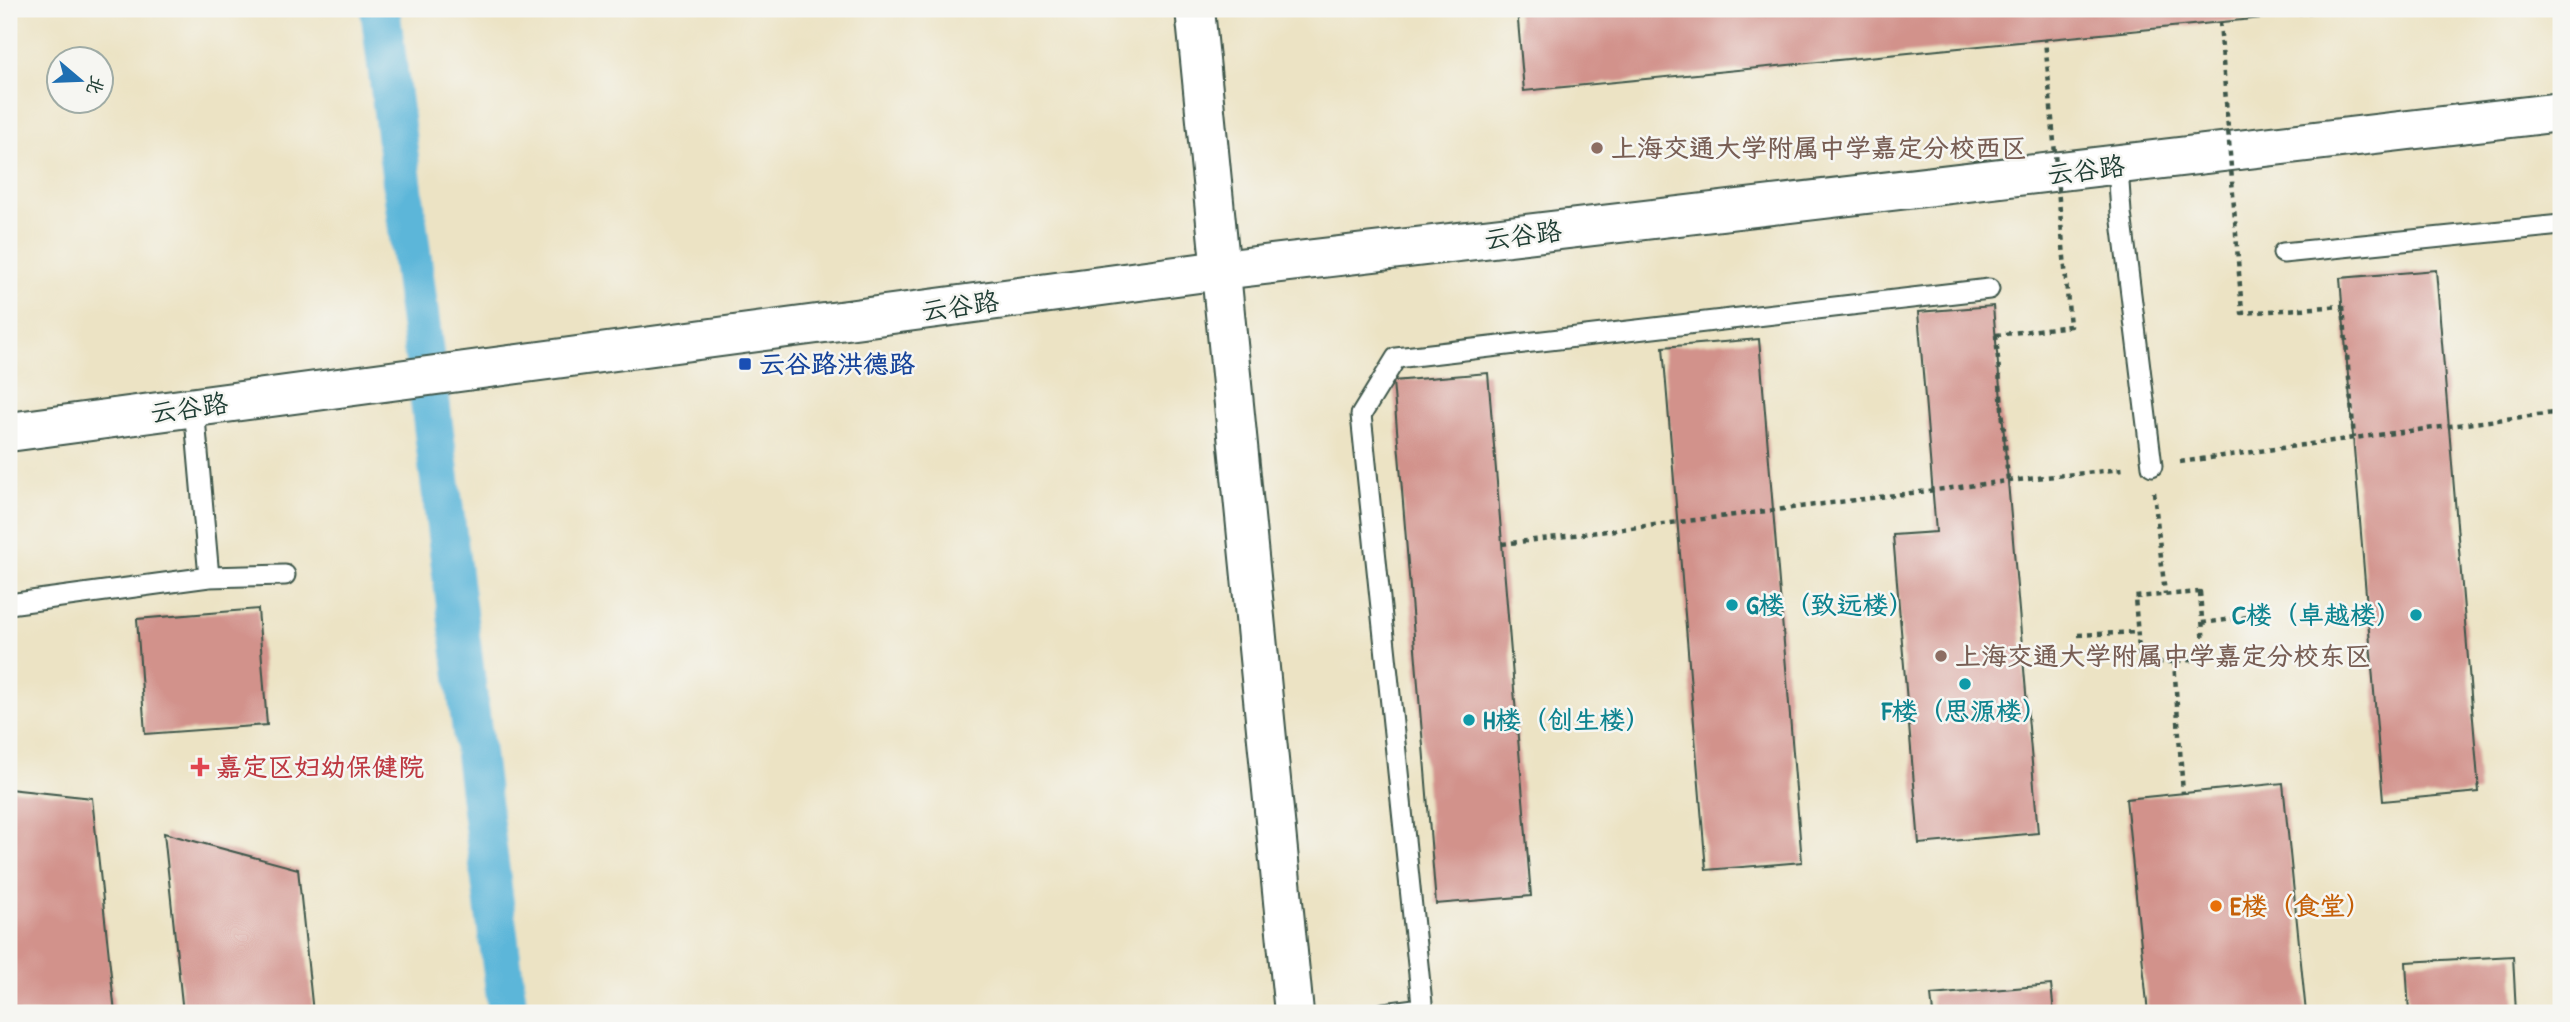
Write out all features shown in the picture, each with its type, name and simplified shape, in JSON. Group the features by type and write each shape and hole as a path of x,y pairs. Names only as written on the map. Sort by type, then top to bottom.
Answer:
{"street":[{"path":"1195,9 1294,1013"},
{"name":"云谷路","path":"9,432 1221,270 2561,113"}],"lane":[{"path":"2118,166 2121,213 2152,467"},
{"path":"2283,253 2561,225"},
{"path":"1384,1013 1423,1011 1361,415 1396,359 1989,289"},
{"path":"194,407 209,577"},
{"path":"9,604 209,577 285,575"}],"path":[{"path":"2220,22 2242,313 2343,306 2354,438"},
{"path":"2008,481 1996,335 2070,326 2045,39"},
{"path":"1502,544 2008,481 2152,467 2561,412"},
{"path":"2152,467 2165,594"},
{"path":"2200,592 2203,623 2205,659 2140,664 2135,597 2200,592"},
{"path":"2203,623 2265,615"},
{"path":"2078,635 2138,632"},
{"path":"2174,661 2183,794"}],"building":[{"path":"1517,9 2332,9 2333,11 1524,91"},
{"name":"C楼（卓越楼）","path":"2436,270 2479,792 2383,801 2340,278"},
{"name":"F楼（思源楼）","path":"1993,306 2038,833 1919,844 1893,535 1936,532 1918,312"},
{"name":"G楼（致远楼）","path":"1759,339 1802,862 1706,870 1663,347"},
{"name":"H楼（创生楼）","path":"1488,373 1531,896 1436,904 1393,381"},
{"path":"258,609 267,725 145,734 137,619"},
{"path":"2556,782 2561,782 2561,824 2559,824"},
{"name":"E楼（食堂）","path":"2283,783 2306,1013 2148,1013 2126,799"},
{"path":"9,789 92,798 115,1013 9,1013"},
{"path":"164,833 298,869 313,1013 183,1013"},
{"path":"2513,956 2516,1013 2409,1013 2406,962"},
{"path":"2051,985 2054,1013 1933,1013 1931,995"}],"waterway":[{"path":"380,9 508,1013"}],"place":[{"name":"上海交通大学附属中学嘉定分校西区","path":"1597,148"},
{"name":"云谷路洪德路","path":"745,364"},
{"name":"G楼（致远楼）","path":"1732,605"},
{"name":"C楼（卓越楼）","path":"2416,615"},
{"name":"上海交通大学附属中学嘉定分校东区","path":"1941,656"},
{"name":"F楼（思源楼）","path":"1965,684"},
{"name":"H楼（创生楼）","path":"1469,720"},
{"name":"嘉定区妇幼保健院","path":"200,767"},
{"name":"E楼（食堂）","path":"2216,906"}]}
